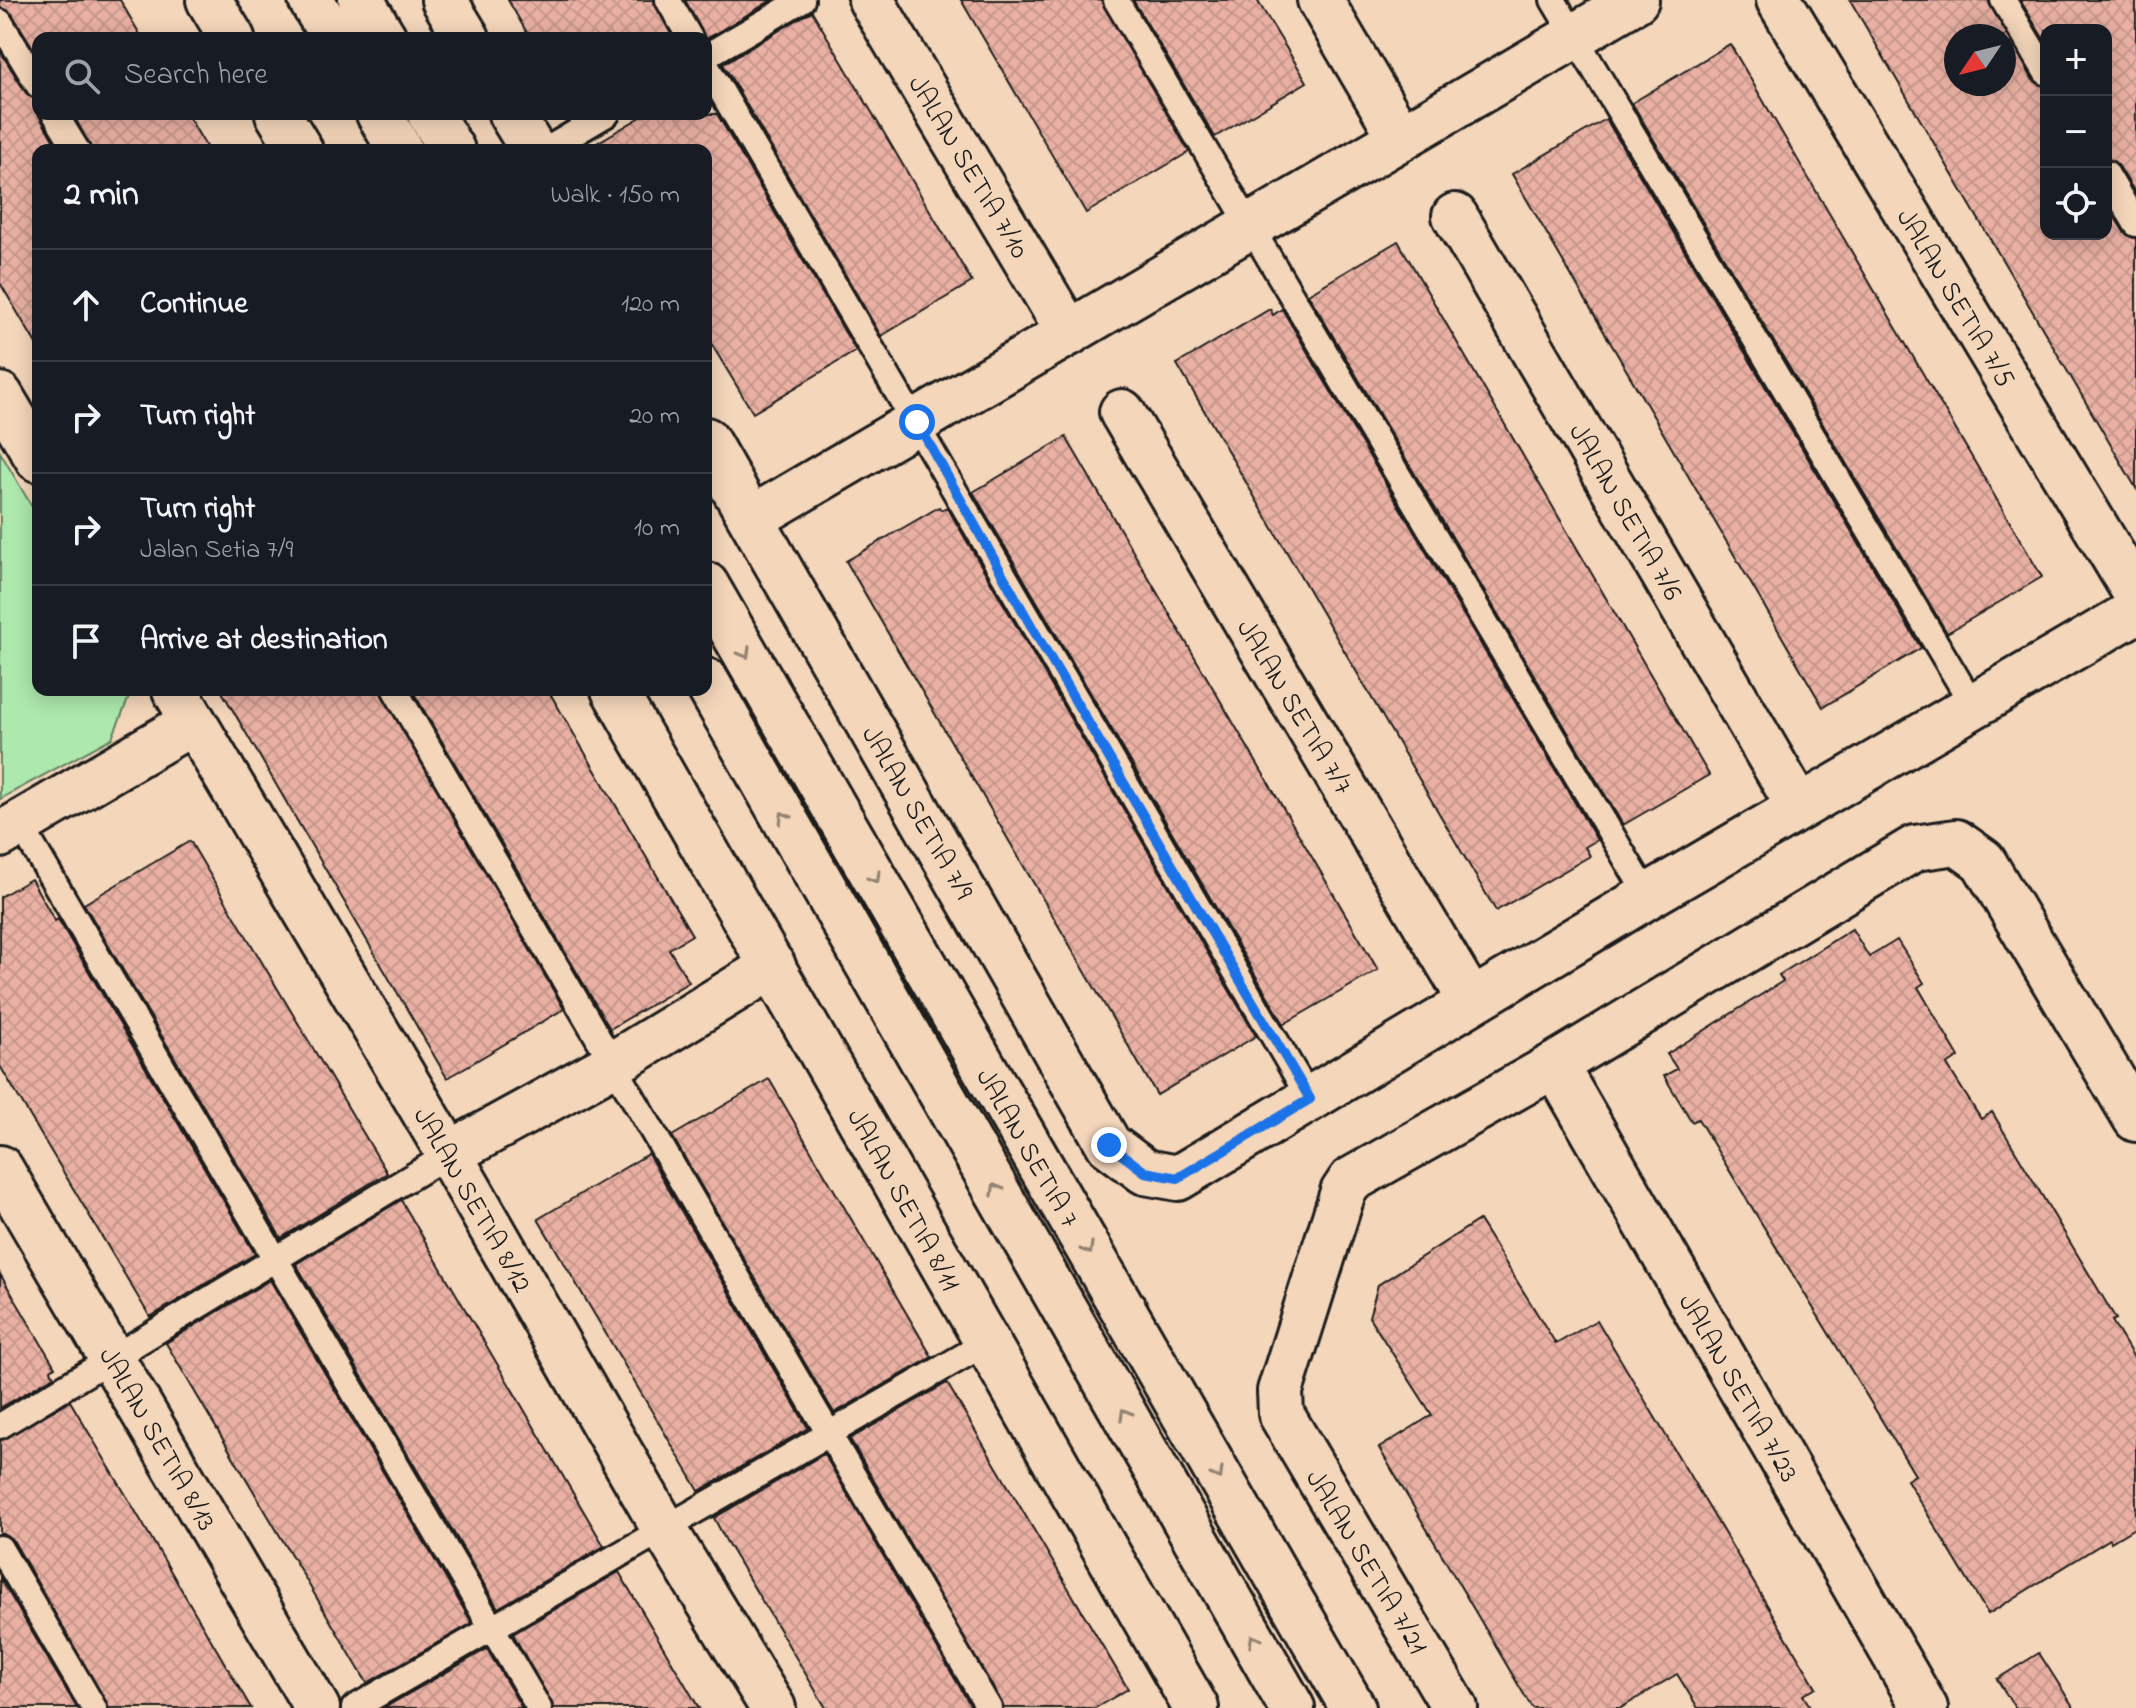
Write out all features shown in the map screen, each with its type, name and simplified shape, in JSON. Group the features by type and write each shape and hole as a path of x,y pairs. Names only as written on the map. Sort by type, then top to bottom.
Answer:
{"street":[{"path":"209,0 228,32"},
{"path":"311,0 330,32"},
{"path":"361,0 380,32"},
{"path":"444,0 463,32"},
{"name":"JALAN SETIA 7/10","path":"871,0 1069,333"},
{"path":"1320,0 1401,138"},
{"path":"753,518 1401,138 1564,18 1636,0"},
{"name":"JALAN SETIA 7/5","path":"1779,0 2136,594"},
{"path":"282,120 296,144"},
{"path":"382,120 396,144"},
{"path":"434,120 448,144"},
{"path":"515,120 529,144"},
{"name":"JALAN SETIA 7/6","path":"1455,216 1799,807"},
{"path":"0,395 32,449"},
{"name":"JALAN SETIA 7/7","path":"1122,412 1471,1001"},
{"name":"JALAN SETIA 7/9","path":"712,450 1109,1145 1145,1172 1178,1178 1310,1099"},
{"name":"JALAN SETIA 7","path":"712,595 1353,1708"},
{"path":"1310,1099 1648,896 2136,611"},
{"name":"JALAN SETIA 7","path":"712,692 1292,1708"},
{"name":"JALAN SETIA 8/11","path":"617,696 1196,1708"},
{"path":"10,830 184,706"},
{"name":"JALAN SETIA 8/12","path":"184,706 449,1154 663,1527 773,1708"},
{"path":"1555,1065 1915,848 1956,842 1983,861 2136,1119"},
{"path":"449,1154 613,1064 773,966"},
{"name":"JALAN SETIA 7/21","path":"1455,1708 1281,1414 1280,1391 1343,1192 1351,1180 1555,1065"},
{"name":"JALAN SETIA 7/23","path":"1555,1065 1925,1708"},
{"name":"JALAN SETIA 8/13","path":"0,1168 317,1708"}],"lane":[{"path":"668,0 687,32"},
{"path":"712,52 802,0"},
{"path":"1116,0 1648,896"},
{"path":"2003,0 2040,62"},
{"path":"1564,18 1974,707"},
{"path":"0,22 32,75"},
{"path":"712,75 1310,1099"},
{"path":"59,120 73,144"},
{"path":"556,144 597,120"},
{"path":"2112,183 2136,224"},
{"path":"398,696 989,1708"},
{"path":"10,830 275,1258 539,1708"},
{"path":"0,1426 449,1154"},
{"path":"354,1708 663,1527 830,1436 986,1343"},
{"path":"0,1548 94,1708"}],"green space":[{"path":"0,452 32,507 32,696 130,696 112,738 0,799"}],"building":[{"path":"0,0 120,0 139,32 32,32 32,46 12,14 0,7"},
{"path":"508,0 653,0 670,32 527,32"},
{"path":"685,0 772,0 712,35 712,32 702,32"},
{"path":"961,0 1101,0 1189,152 1086,213"},
{"path":"1133,0 1257,0 1307,82 1215,137"},
{"path":"1850,0 1988,0 2002,24 1944,24 1944,96 2016,96 2016,50 2033,80 2040,84 2040,240 2112,240 2112,213 2124,232 2136,239 2136,488"},
{"path":"2020,0 2136,0 2136,194 2118,165 2112,162 2112,24 2040,24 2040,33"},
{"path":"812,11 972,282 881,336 723,64"},
{"path":"1730,44 2042,577 1947,633 1632,103"},
{"path":"0,51 26,93 32,96 32,120 42,120 56,144 32,144 32,337 0,283"},
{"path":"712,114 717,114 856,351 753,413 712,345 712,144 595,144 636,120 712,120"},
{"path":"1606,119 1921,648 1823,707 1512,174"},
{"path":"76,120 190,120 204,144 89,144"},
{"path":"1398,241 1709,775 1623,825 1308,294"},
{"path":"1270,309 1273,315 1282,309 1597,840 1585,847 1590,856 1496,911 1177,364"},
{"path":"1066,437 1378,970 1284,1024 973,492"},
{"path":"939,507 941,510 947,507 1256,1036 1157,1095 846,561"},
{"path":"224,696 383,696 564,1009 447,1078"},
{"path":"416,696 552,696 692,935 669,949 689,982 610,1029"},
{"path":"190,841 387,1173 281,1238 84,904"},
{"path":"31,879 55,921 58,919 255,1254 150,1317 0,1066 0,897"},
{"path":"1852,929 1869,957 1897,940 1924,983 1918,987 1959,1057 1947,1065 1981,1119 1992,1112 2116,1319 2112,1321 2136,1361 2136,1527 2111,1542 2110,1539 1988,1614 1907,1480 1915,1475 1698,1119 1692,1122 1664,1076 1677,1069 1667,1054 1783,981 1779,975"},
{"path":"769,1079 932,1357 834,1413 672,1136"},
{"path":"648,1154 808,1428 699,1491 538,1219"},
{"path":"401,1200 604,1546 498,1608 296,1264"},
{"path":"1479,1220 1556,1344 1597,1320 1816,1687 1803,1695 1811,1708 1698,1708 1677,1674 1621,1708 1532,1708 1379,1448 1432,1415 1369,1317 1378,1285"},
{"path":"0,1274 55,1367 51,1370 54,1376 0,1408"},
{"path":"270,1280 472,1623 367,1683 166,1343"},
{"path":"947,1383 1128,1689 1095,1708 1004,1708 850,1439"},
{"path":"70,1401 251,1708 109,1708 13,1540 0,1533 0,1441"},
{"path":"824,1454 972,1708 826,1708 725,1539 714,1518"},
{"path":"619,1572 699,1708 554,1708 513,1634"},
{"path":"0,1578 77,1708 0,1708"},
{"path":"487,1649 522,1708 384,1708"},
{"path":"2039,1653 2074,1708 2015,1708 1997,1679"}],"route":[{"path":"917,422 1033,629 1310,1099 1178,1178 1145,1172 1109,1145"}]}
